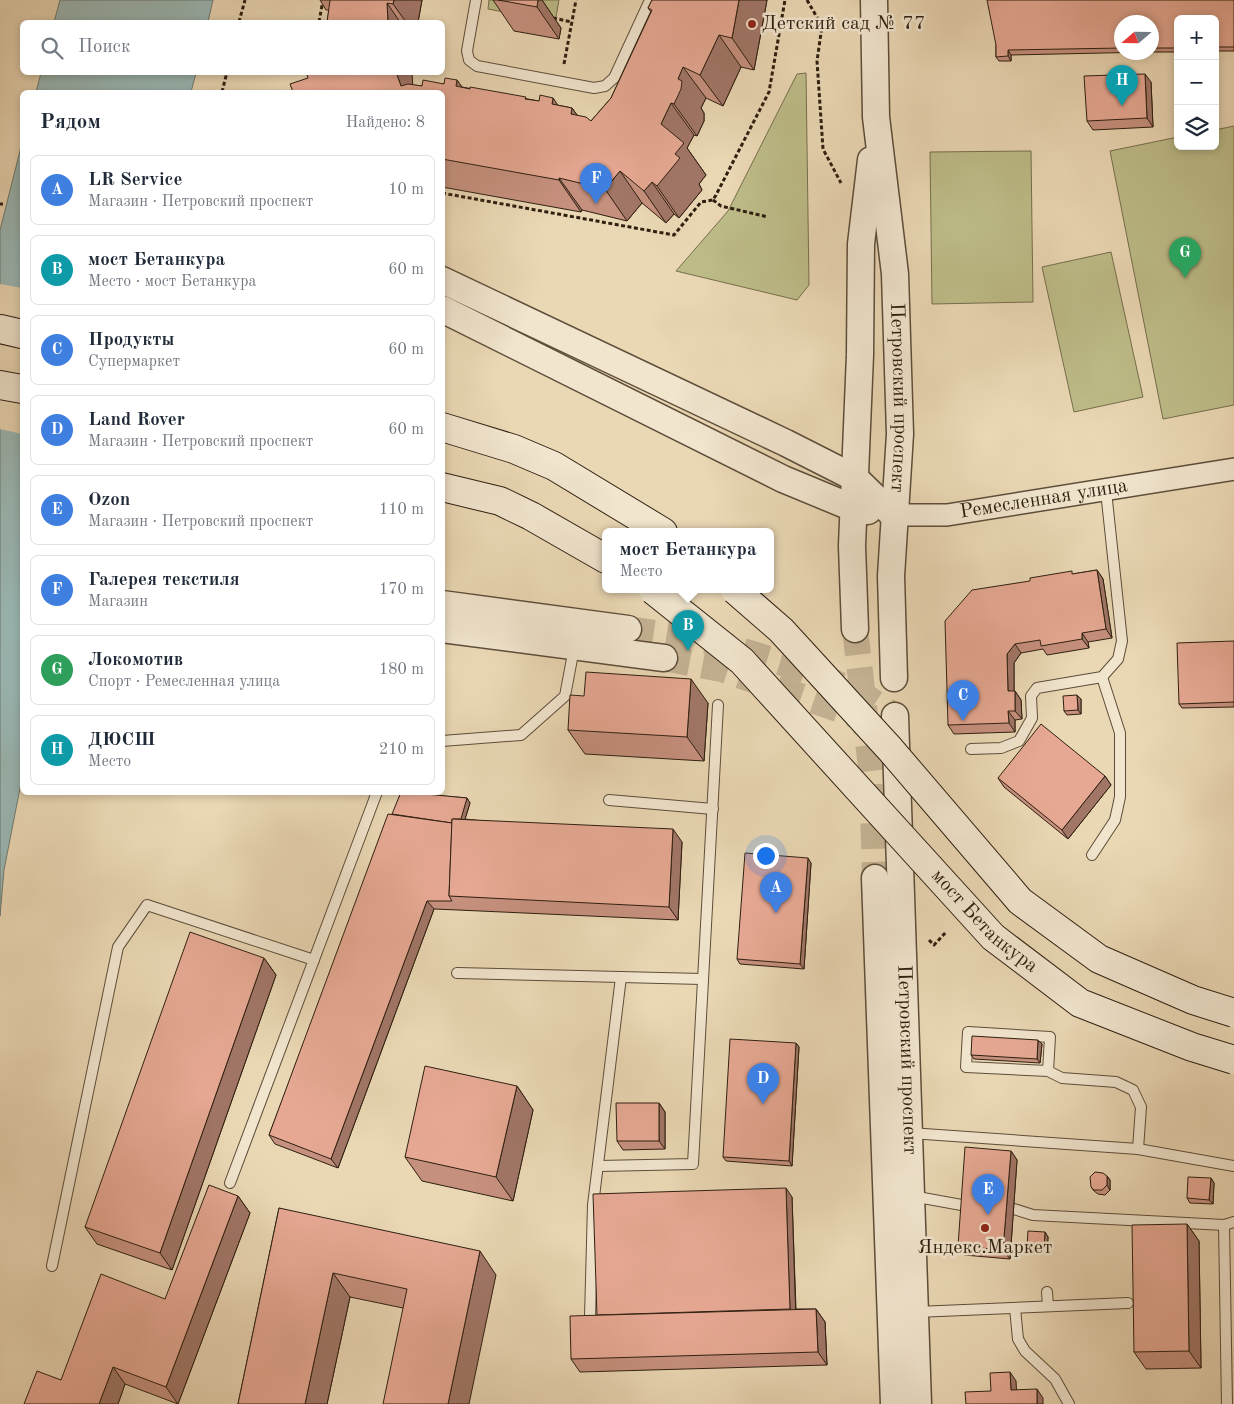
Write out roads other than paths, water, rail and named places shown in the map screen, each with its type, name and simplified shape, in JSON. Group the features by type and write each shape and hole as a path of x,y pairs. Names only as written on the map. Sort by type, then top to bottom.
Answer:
{"main road":[{"path":"0,330 20,334"},
{"path":"0,385 20,389"},
{"path":"445,428 514,449 554,466 656,528"},
{"path":"445,487 500,502 531,516 602,558"},
{"name":"мост Бетанкура","path":"657,593 742,661 993,938 1080,1003 1192,1047 1234,1060"},
{"name":"мост Бетанкура","path":"738,593 781,630 890,749 1020,901 1099,959 1194,1000 1234,1013"}],"street":[{"name":"Петровский проспект","path":"874,0 876,117 895,274 900,434 891,576 894,678"},
{"name":"Петровский проспект","path":"855,629 852,546 862,244 876,117"},
{"path":"445,281 786,442 855,478 894,515"},
{"name":"Ремесленная улица","path":"445,310 783,478 854,508 894,515 947,515 1234,469"},
{"path":"445,604 628,629"},
{"path":"445,629 664,658"},
{"name":"Петровский проспект","path":"894,1404 902,1312 896,1132 895,716"},
{"name":"Петровский проспект","path":"876,878 896,1132"},
{"name":"Петровский проспект","path":"902,1312 918,1404"}],"lane":[{"path":"476,0 467,51 469,60 477,66 594,88 605,86 614,78 650,0"},
{"path":"971,749 1001,748 1019,741 1032,718 1031,696 1037,688 1102,677 1118,659 1122,641 1106,491"},
{"path":"445,741 520,734 565,696 574,646"},
{"path":"1092,854 1116,820 1120,797 1120,733 1102,677"},
{"path":"599,1166 693,1164 718,705"},
{"path":"230,1183 376,795"},
{"path":"609,800 713,809"},
{"path":"52,1266 118,947 147,905 314,960"},
{"path":"457,973 702,979"},
{"path":"590,1317 593,1205 621,977"},
{"path":"1048,1072 1050,1037 968,1032 966,1067 1048,1072 1062,1078 1116,1082 1133,1090 1141,1106 1138,1149"},
{"path":"896,1132 1138,1149 1234,1166"},
{"path":"898,1196 967,1206"},
{"path":"1014,1209 1032,1215 1229,1223 1230,1360 1227,1404"},
{"path":"1046,1292 1048,1306"},
{"path":"902,1312 1128,1303"},
{"path":"1015,1308 1018,1340 1025,1351 1055,1379 1069,1404"}],"water":[{"path":"60,0 213,0 208,20 55,20"},
{"path":"40,75 195,75 192,90 36,90"},
{"path":"20,151 20,788 4,870 0,916 0,230"}],"tunnel":[{"path":"628,629 714,642 811,672 863,695 895,716"},
{"path":"855,629 872,776 875,878"},
{"path":"664,658 721,669 867,719"}],"place":[{"name":"Детский сад № 77","path":"752,24"},
{"name":"ДЮСШ","path":"1122,106"},
{"name":"Галерея текстиля","path":"596,204"},
{"name":"Локомотив","path":"1185,278"},
{"name":"мост Бетанкура","path":"688,651"},
{"name":"Продукты","path":"963,721"},
{"name":"LR Service","path":"776,913"},
{"name":"Land Rover","path":"763,1104"},
{"name":"Ozon","path":"988,1215"},
{"name":"Яндекс.Маркет","path":"985,1228"}]}
